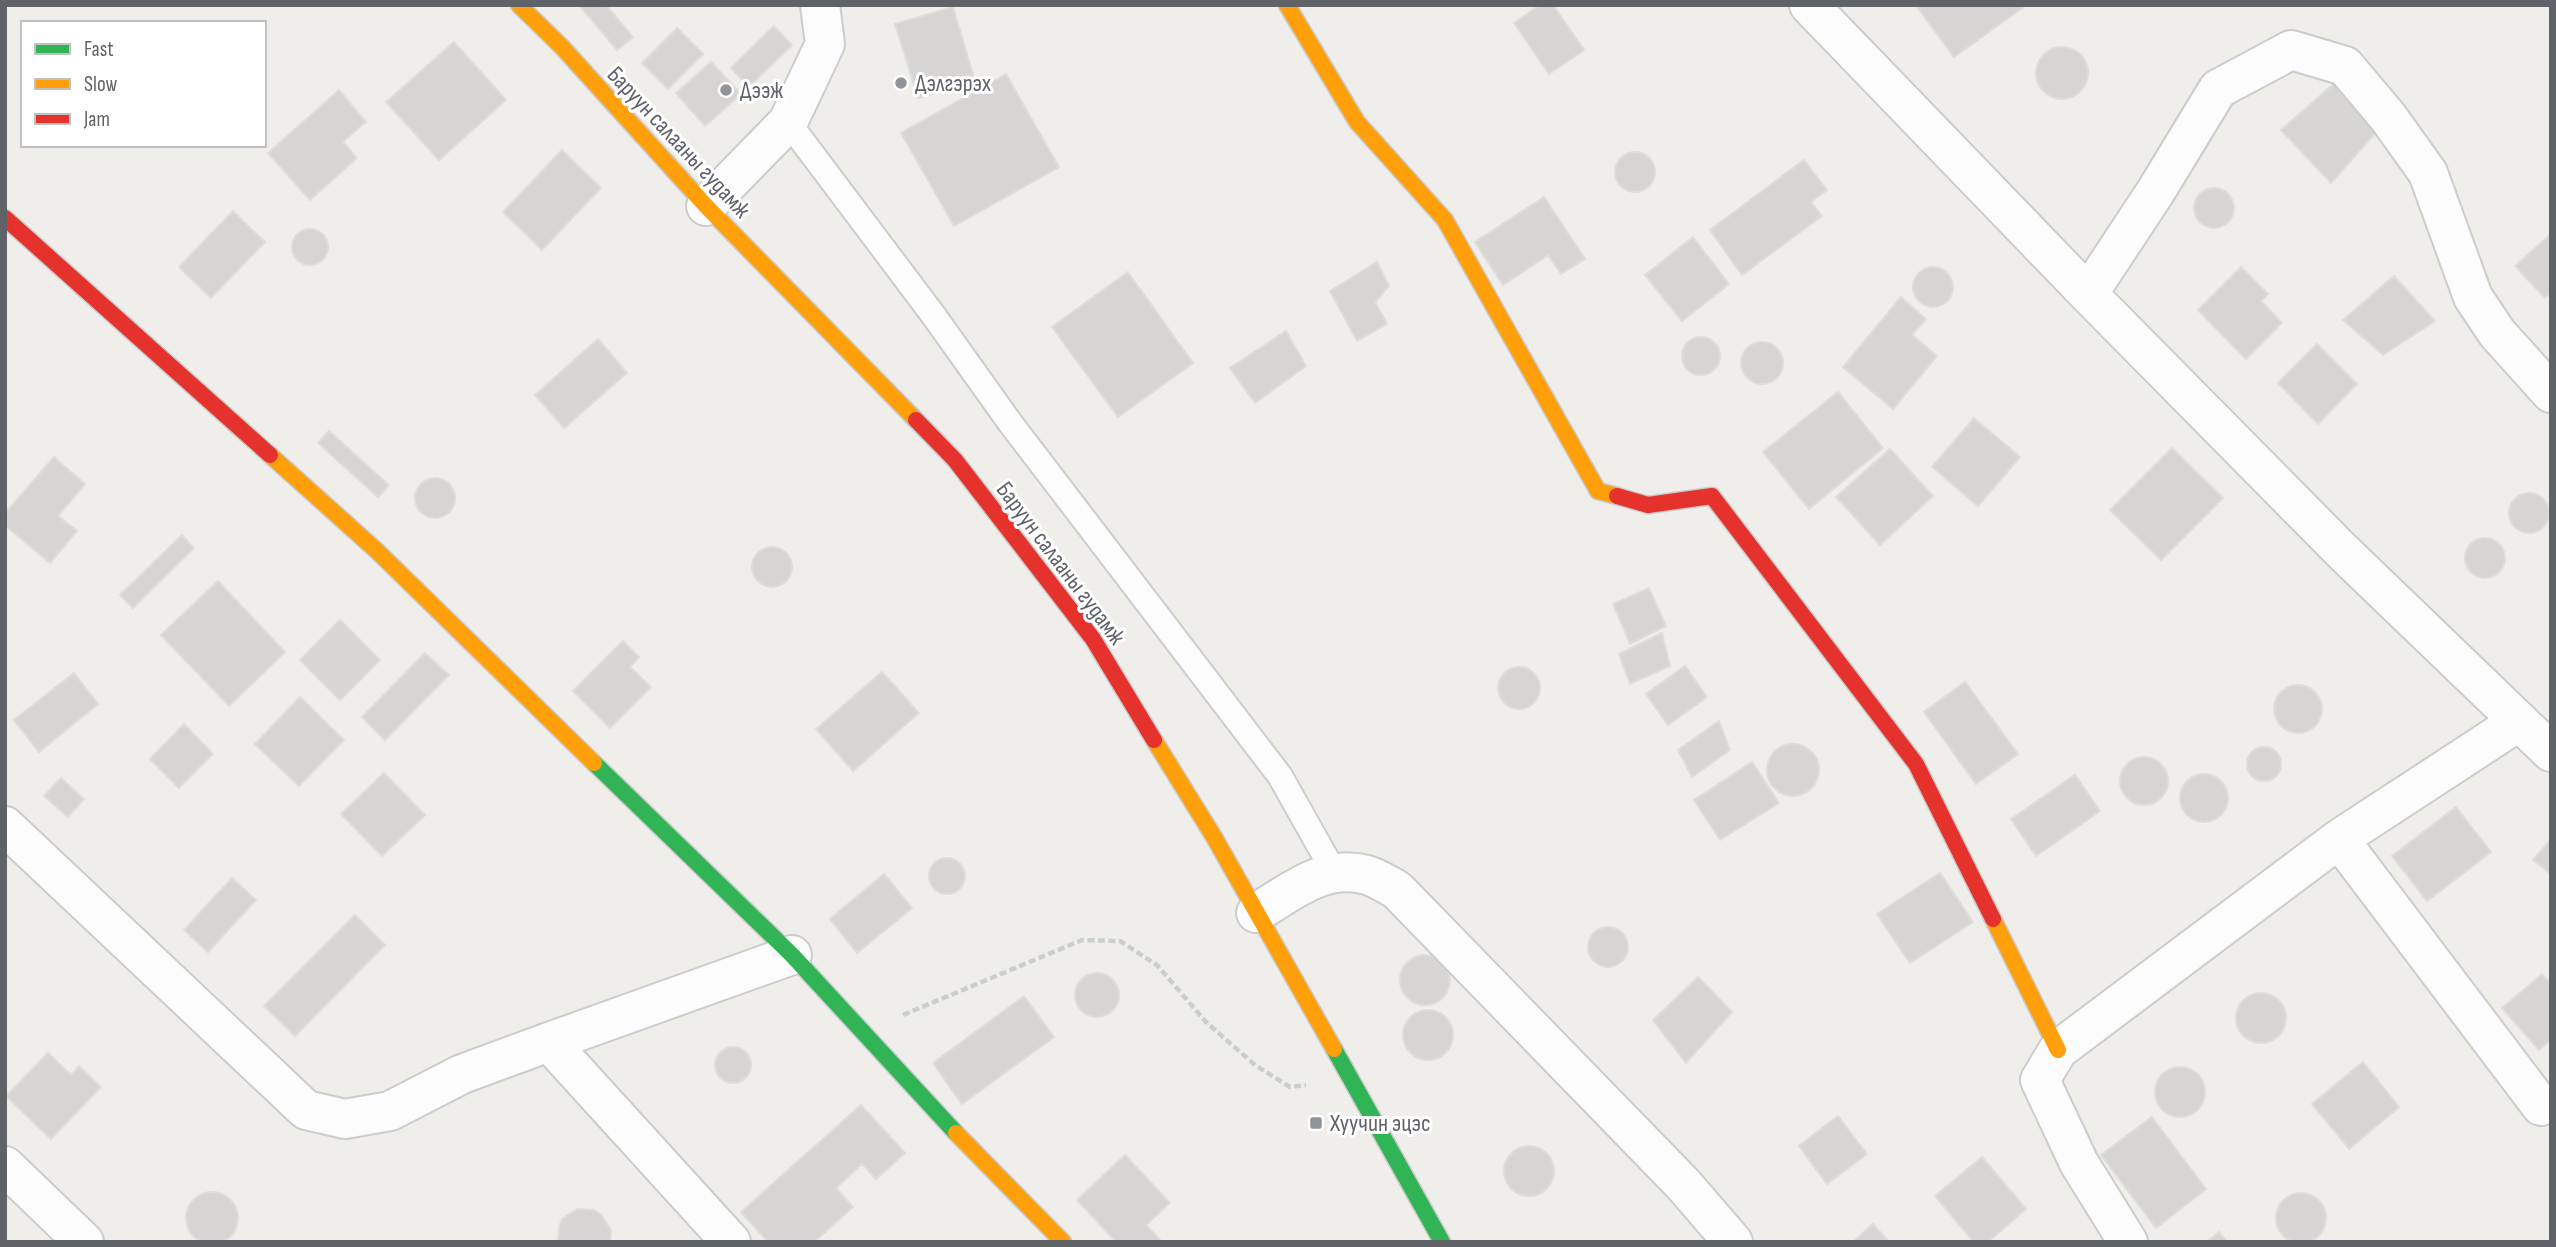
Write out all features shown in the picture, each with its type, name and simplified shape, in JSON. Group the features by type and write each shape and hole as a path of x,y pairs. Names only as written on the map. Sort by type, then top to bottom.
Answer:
{"street":[{"name":"Баруун салааны гудамж","path":"519,5 562,47 706,206 956,460 1094,639 1214,837 1441,1242"},
{"path":"706,206 788,122 825,44 820,5"},
{"path":"1287,5 1357,122 1446,220 1598,491 1648,505 1712,496 1916,764 2059,1050"},
{"path":"1809,5 2088,294 2342,551 2551,752"},
{"path":"2088,294 2156,191 2217,89 2291,50 2345,66 2388,117 2428,173 2473,297 2497,333 2551,393"},
{"path":"5,218 377,551 792,955 967,1145 1063,1242"},
{"path":"2128,1242 2079,1163 2040,1080 2059,1050 2339,839 2518,722"},
{"path":"5,826 306,1110 345,1119 390,1111 462,1074 792,955"},
{"path":"2339,839 2541,1106"},
{"path":"1256,913 1308,881 1334,872 1367,875 1397,890 1674,1175 1733,1242"},
{"path":"549,1042 730,1242"},
{"path":"5,1166 84,1242"}],"lane":[{"path":"788,122 934,316 1011,425 1280,776 1334,872"}],"path":[{"path":"864,1034 1082,940 1120,941 1157,965 1206,1022 1255,1065 1290,1087 1352,1083"}],"building":[{"path":"579,5 606,5 633,37 617,50"},
{"path":"1540,5 1553,5 1584,50 1549,74 1514,23"},
{"path":"1921,5 2025,6 1954,57 1918,8"},
{"path":"953,7 975,81 918,98 895,24"},
{"path":"774,26 792,45 749,87 731,68"},
{"path":"677,28 703,54 668,89 642,63"},
{"path":"454,42 506,100 439,160 386,102"},
{"path":"2062,47 2072,49 2080,55 2086,63 2086,83 2080,91 2072,97 2062,99 2052,97 2044,91 2038,83 2036,73 2038,63 2044,55 2052,49"},
{"path":"711,62 741,94 705,126 676,93"},
{"path":"1006,74 1059,167 954,226 901,133"},
{"path":"2344,75 2386,121 2331,183 2281,130"},
{"path":"339,90 366,122 343,142 357,158 310,200 268,153"},
{"path":"562,150 601,188 542,250 503,212"},
{"path":"1635,152 1643,153 1649,158 1654,164 1654,180 1649,186 1643,191 1635,192 1627,191 1621,186 1616,180 1615,172 1616,164 1621,158 1627,153"},
{"path":"1804,160 1827,190 1811,202 1822,216 1742,275 1710,230"},
{"path":"2214,188 2222,189 2228,194 2233,200 2233,216 2228,222 2222,227 2214,228 2206,227 2200,222 2195,216 2194,208 2195,200 2200,194 2206,189"},
{"path":"1544,197 1585,259 1561,274 1548,255 1503,285 1475,242"},
{"path":"233,211 265,242 211,298 179,267"},
{"path":"310,229 323,234 328,247 323,260 310,265 297,260 292,247 297,234"},
{"path":"2551,234 2551,293 2545,298 2515,266"},
{"path":"1693,237 1729,284 1682,321 1645,275"},
{"path":"1377,262 1389,286 1375,302 1387,324 1357,341 1330,291"},
{"path":"1933,267 1941,268 1947,273 1952,279 1952,295 1947,301 1941,306 1933,307 1925,306 1919,301 1914,295 1913,287 1914,279 1919,273 1925,268"},
{"path":"2241,267 2268,294 2261,301 2282,323 2246,359 2198,310"},
{"path":"1128,272 1193,363 1118,417 1052,327"},
{"path":"2394,276 2435,321 2383,355 2343,320"},
{"path":"1901,297 1926,319 1912,335 1937,356 1893,409 1843,367"},
{"path":"1286,331 1306,366 1255,403 1230,368"},
{"path":"1701,337 1715,342 1720,356 1715,370 1701,375 1687,370 1682,356 1687,342"},
{"path":"598,339 627,373 564,428 535,395"},
{"path":"1762,342 1777,348 1783,363 1777,378 1762,384 1747,378 1741,363 1747,348"},
{"path":"2317,344 2357,384 2318,424 2278,383"},
{"path":"1838,392 1883,448 1809,509 1763,452"},
{"path":"1974,418 2020,457 1978,506 1932,467"},
{"path":"329,431 389,485 378,497 318,443"},
{"path":"2172,448 2223,498 2161,560 2110,510"},
{"path":"1890,449 1933,496 1880,545 1836,497"},
{"path":"54,457 85,484 58,516 77,531 50,563 7,527 5,529 5,507 8,510"},
{"path":"435,478 449,484 455,498 449,512 435,518 421,512 415,498 421,484"},
{"path":"2529,493 2543,499 2549,513 2543,527 2529,533 2515,527 2509,513 2515,499"},
{"path":"182,535 194,548 133,608 120,595"},
{"path":"2485,538 2499,544 2505,558 2499,572 2485,578 2471,572 2465,558 2471,544"},
{"path":"772,547 780,548 786,553 791,559 791,575 786,581 780,586 772,587 764,586 758,581 753,575 752,567 753,559 758,553 764,548"},
{"path":"218,581 285,652 229,706 161,635"},
{"path":"1649,588 1666,626 1630,644 1613,604"},
{"path":"340,620 380,660 340,700 300,660"},
{"path":"1662,633 1670,666 1630,684 1619,654"},
{"path":"623,641 639,657 630,667 651,687 610,728 573,691"},
{"path":"425,653 449,675 385,740 362,717"},
{"path":"1685,666 1707,697 1668,725 1646,694"},
{"path":"1519,667 1534,673 1540,688 1534,703 1519,709 1504,703 1498,688 1504,673"},
{"path":"882,672 919,713 853,771 816,729"},
{"path":"74,673 98,704 39,752 14,720"},
{"path":"1965,682 2018,754 1976,784 1924,712"},
{"path":"2298,685 2315,692 2322,709 2315,726 2298,733 2281,726 2274,709 2281,692"},
{"path":"300,697 344,740 299,786 255,744"},
{"path":"1719,721 1730,750 1692,777 1678,750"},
{"path":"184,724 213,754 179,788 150,759"},
{"path":"1793,744 1803,746 1811,752 1817,760 1817,780 1811,788 1803,794 1793,796 1783,794 1775,788 1769,780 1767,770 1769,760 1775,752 1783,746"},
{"path":"2264,747 2276,752 2281,764 2276,776 2264,781 2252,776 2247,764 2252,752"},
{"path":"2144,757 2161,764 2168,781 2161,798 2144,805 2127,798 2120,781 2127,764"},
{"path":"1752,762 1779,803 1720,840 1694,800"},
{"path":"384,773 425,815 382,856 341,814"},
{"path":"2204,774 2221,781 2228,798 2221,815 2204,822 2187,815 2180,798 2187,781"},
{"path":"2075,775 2100,811 2036,856 2011,819"},
{"path":"61,778 84,799 68,817 44,796"},
{"path":"2456,807 2491,852 2427,901 2392,856"},
{"path":"2551,839 2551,874 2533,860"},
{"path":"947,858 959,864 965,876 959,888 947,894 935,888 929,876 935,864"},
{"path":"1940,873 1973,922 1910,963 1877,914"},
{"path":"884,874 912,908 857,953 830,919"},
{"path":"232,878 256,900 208,952 184,930"},
{"path":"355,915 385,945 295,1036 264,1006"},
{"path":"1608,927 1616,928 1622,933 1627,939 1627,955 1622,961 1616,966 1608,967 1600,966 1594,961 1589,955 1588,947 1589,939 1594,933 1600,928"},
{"path":"1425,955 1443,962 1450,980 1443,998 1425,1005 1407,998 1400,980 1407,962"},
{"path":"1097,973 1112,980 1119,995 1112,1010 1097,1017 1082,1010 1075,995 1082,980"},
{"path":"2542,974 2551,984 2551,1040 2539,1050 2502,1008"},
{"path":"1698,977 1732,1012 1686,1063 1653,1020"},
{"path":"2251,994 2271,994 2285,1008 2285,1028 2271,1042 2251,1042 2237,1028 2237,1008"},
{"path":"1024,996 1054,1037 962,1104 933,1063"},
{"path":"1418,1011 1438,1011 1452,1025 1452,1045 1438,1059 1418,1059 1404,1045 1404,1025"},
{"path":"733,1047 746,1052 751,1065 746,1078 733,1083 720,1078 715,1065 720,1052"},
{"path":"48,1053 71,1075 79,1066 101,1087 51,1139 6,1096"},
{"path":"2363,1062 2399,1107 2349,1149 2312,1104"},
{"path":"2170,1068 2190,1068 2204,1082 2204,1102 2190,1116 2170,1116 2156,1102 2156,1082"},
{"path":"861,1105 905,1153 876,1179 862,1164 836,1188 853,1207 814,1242 768,1242 741,1212"},
{"path":"1838,1116 1867,1154 1827,1184 1799,1146"},
{"path":"2152,1117 2206,1189 2156,1228 2101,1155"},
{"path":"1519,1147 1539,1147 1553,1161 1553,1181 1539,1195 1519,1195 1505,1181 1505,1161"},
{"path":"1125,1155 1170,1203 1146,1225 1162,1242 1116,1242 1077,1200"},
{"path":"1982,1157 2026,1209 1988,1242 1974,1242 1935,1196"},
{"path":"212,1192 231,1199 238,1218 231,1237 212,1244 193,1237 186,1218 193,1199"},
{"path":"2301,1193 2319,1200 2326,1218 2319,1236 2301,1243 2283,1236 2276,1218 2283,1200"},
{"path":"577,1209 594,1210 601,1215 611,1230 610,1242 558,1242 562,1219"},
{"path":"1873,1224 1889,1242 1853,1242"},
{"path":"2219,1232 2227,1242 2207,1242"}],"traffic: fast":[{"path":"594,763 792,955 956,1133"},
{"path":"1334,1049 1442,1242"}],"traffic: slow":[{"path":"519,5 562,47 706,206 916,420"},
{"path":"1287,5 1357,122 1445,220 1598,491 1617,496"},
{"path":"270,455 377,551 594,763"},
{"path":"1154,740 1214,837 1334,1049"},
{"path":"1993,919 2058,1050"},
{"path":"956,1133 1063,1242"}],"traffic: jam":[{"path":"5,218 270,455"},
{"path":"916,420 955,460 1093,639 1154,740"},
{"path":"1617,496 1648,505 1712,496 1916,764 1993,919"}],"place":[{"name":"Дэлгэрэх","path":"901,83"},
{"name":"Дээж","path":"726,90"},
{"name":"Хуучин эцэс","path":"1316,1123"}]}
